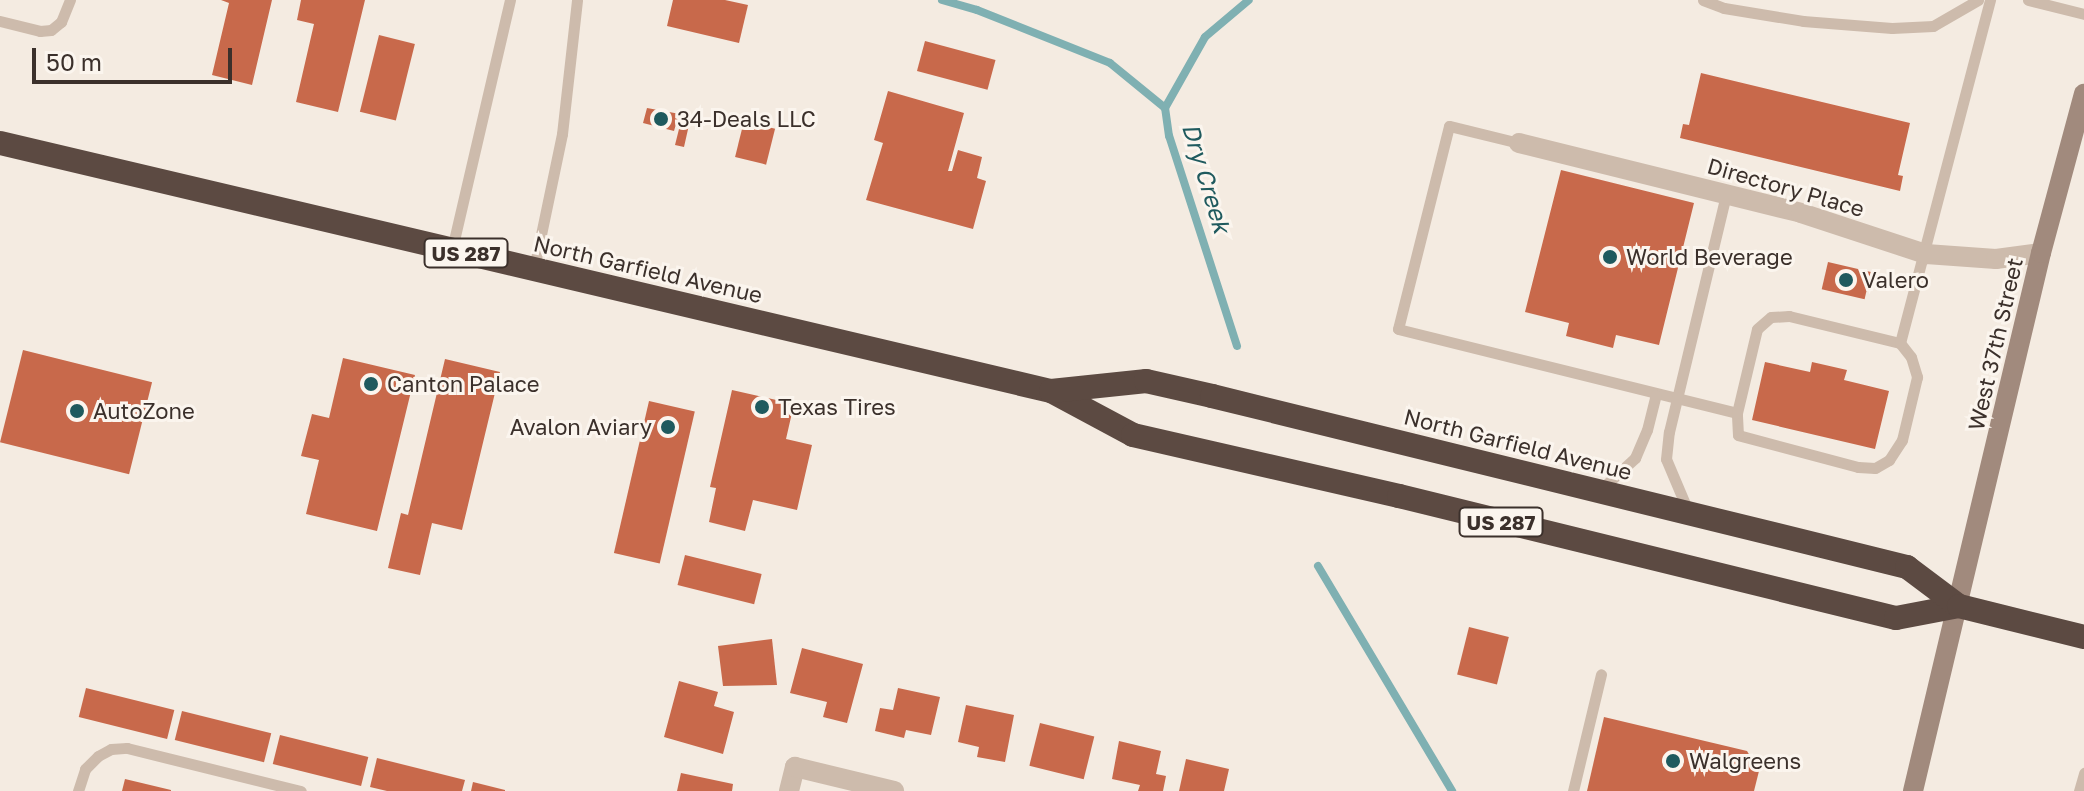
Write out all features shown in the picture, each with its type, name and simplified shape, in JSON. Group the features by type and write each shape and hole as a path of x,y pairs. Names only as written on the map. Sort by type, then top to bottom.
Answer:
{"highway":[{"name":"North Garfield Avenue","path":"0,143 1051,391 1133,435 1399,496 1866,611 1896,618 1959,606"},
{"name":"North Garfield Avenue","path":"1051,391 1146,381 1907,567 1959,606 2084,637"}],"street":[{"name":"West 37th Street","path":"1913,791 2041,253 2084,94"},
{"name":"Directory Place","path":"1519,143 1801,213 1926,254 1996,259 2041,253"},
{"path":"789,791 795,767 894,791"}],"lane":[{"path":"0,21 40,31 51,30 61,22 70,0"},
{"path":"452,249 510,0"},
{"path":"534,269 562,134 577,0"},
{"path":"1703,0 1724,8 1803,21 1892,28 1933,26 1978,0"},
{"path":"1900,343 1926,254 1990,0"},
{"path":"2028,0 2084,14"},
{"path":"1519,143 1449,126 1398,329 1737,413"},
{"path":"1689,513 1666,459 1677,399 1726,195"},
{"path":"1789,316 1900,343 1911,357 1917,377 1902,440 1889,460 1875,468 1858,467 1738,435 1737,413 1757,329 1771,317 1789,316"},
{"path":"1599,491 1635,458 1647,430 1656,395"},
{"path":"1573,791 1601,674"},
{"path":"78,791 85,769 98,756 111,749 127,748 301,791"},
{"path":"2079,791 2084,773"}],"building":[{"path":"221,0 272,0 252,85 212,75 229,3"},
{"path":"301,0 365,0 338,112 296,102 314,24 297,20"},
{"path":"673,0 725,0 748,5 739,43 667,26"},
{"path":"379,35 415,44 396,121 360,112"},
{"path":"925,41 996,60 987,90 917,71"},
{"path":"1701,73 1910,123 1898,175 1903,176 1900,191 1680,138 1683,124 1689,125"},
{"path":"888,91 964,113 948,171 952,171 958,150 982,157 977,178 986,181 973,229 866,200 883,143 874,140"},
{"path":"647,108 691,116 684,147 675,145 680,125 676,124 674,131 643,123"},
{"path":"744,121 775,129 766,165 735,157"},
{"name":"World Beverage","path":"1561,170 1694,203 1659,345 1616,335 1613,348 1566,336 1569,323 1525,312"},
{"name":"Valero","path":"1828,262 1871,272 1865,299 1822,289"},
{"name":"AutoZone","path":"23,350 152,382 129,474 0,442"},
{"path":"343,358 415,375 377,531 306,514 319,460 301,456 312,414 329,418"},
{"path":"445,359 500,372 462,530 432,523 420,575 388,568 401,513 408,515"},
{"path":"1765,362 1810,372 1812,362 1847,370 1844,380 1889,391 1875,449 1752,420"},
{"path":"732,390 794,404 786,439 812,445 797,510 753,500 745,531 709,522 716,488 710,487"},
{"path":"649,401 695,412 660,564 614,553"},
{"path":"685,555 762,574 754,604 678,585"},
{"path":"1469,627 1509,637 1497,684 1457,675"},
{"path":"772,639 777,685 723,686 718,646"},
{"path":"802,648 863,664 847,723 823,717 827,702 790,693"},
{"path":"679,681 718,692 714,706 734,712 723,754 664,737"},
{"path":"86,688 174,710 167,739 79,717"},
{"path":"898,688 940,697 931,735 906,730 904,738 875,731 880,708 893,710"},
{"path":"966,705 1014,715 1005,762 977,757 979,747 958,742"},
{"path":"182,711 271,733 264,762 175,740"},
{"name":"Walgreens","path":"1604,717 1747,751 1759,771 1754,791 1587,791"},
{"path":"1040,723 1094,737 1084,779 1029,766"},
{"path":"280,735 368,757 361,786 273,764"},
{"path":"1119,741 1161,751 1156,774 1166,776 1163,791 1138,791 1140,785 1112,779"},
{"path":"377,758 465,780 462,791 387,791 370,787"},
{"path":"1186,759 1229,769 1224,791 1179,791"},
{"path":"681,773 733,784 732,791 677,791"},
{"path":"125,779 171,790 171,791 122,791"},
{"path":"473,782 505,790 505,791 471,791"}],"waterway":[{"path":"942,0 977,10 1110,63 1165,108"},
{"name":"Dry Creek","path":"1237,346 1169,136 1165,108 1205,37 1249,0"},
{"name":"Dry Creek","path":"1318,566 1452,791"}],"place":[{"name":"34-Deals LLC","path":"661,119"},
{"name":"World Beverage","path":"1610,257"},
{"name":"Valero","path":"1846,280"},
{"name":"Canton Palace","path":"371,384"},
{"name":"Texas Tires","path":"762,407"},
{"name":"AutoZone","path":"77,411"},
{"name":"Avalon Aviary","path":"668,427"},
{"name":"Walgreens","path":"1673,761"}]}
